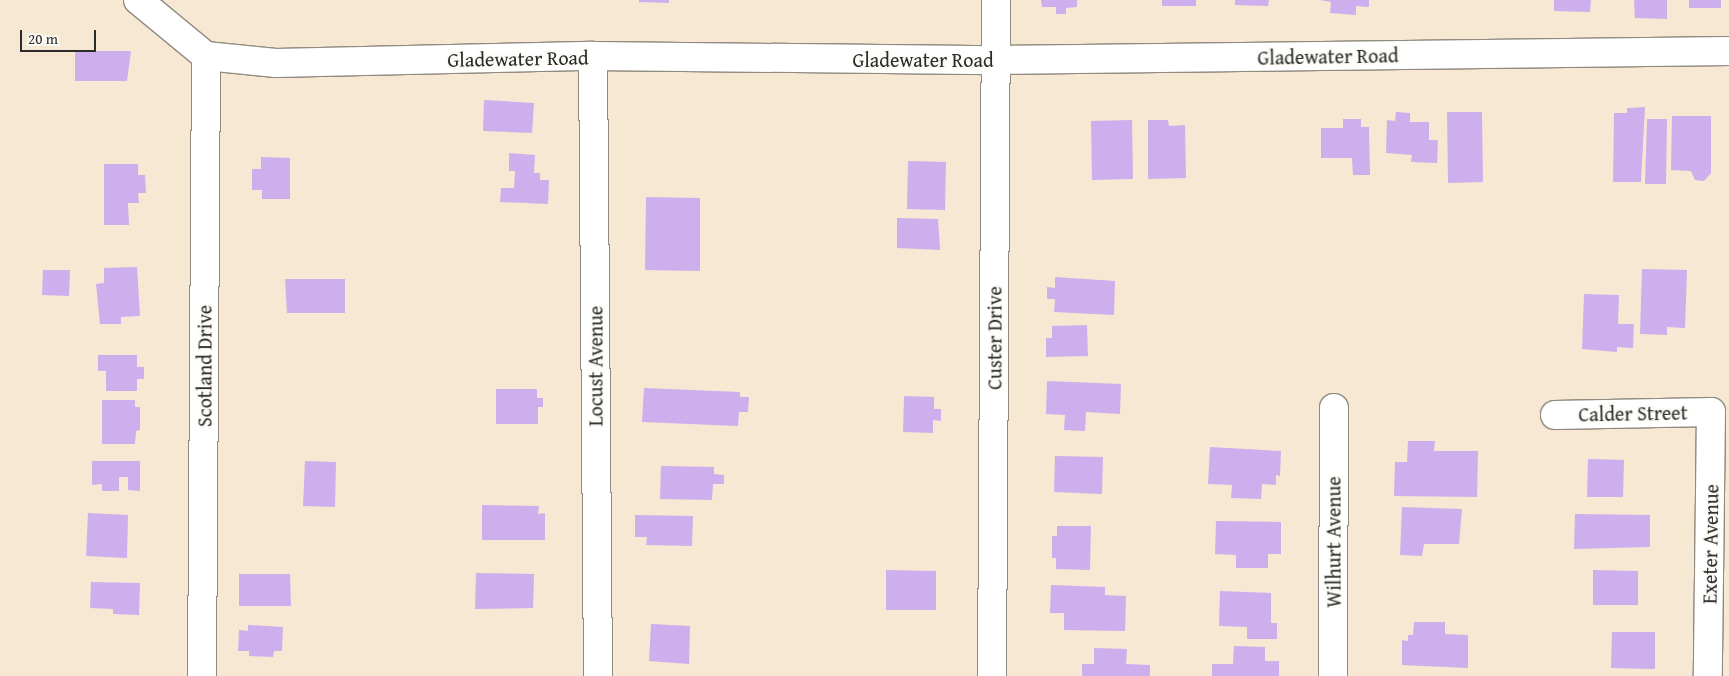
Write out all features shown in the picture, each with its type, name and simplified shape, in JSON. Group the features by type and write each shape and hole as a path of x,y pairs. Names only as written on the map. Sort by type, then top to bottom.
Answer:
{"street":[{"path":"138,0 206,56"},
{"name":"Custer Drive","path":"992,676 996,0"},
{"name":"Gladewater Road","path":"206,56 276,63 593,56 996,60 1729,51"},
{"name":"Scotland Drive","path":"202,676 206,56"},
{"name":"Locust Avenue","path":"593,56 598,676"},
{"name":"Wilhurt Avenue","path":"1333,676 1334,408"},
{"name":"Calder Street","path":"1555,414 1711,412"},
{"name":"Exeter Avenue","path":"1708,676 1711,412"}],"building":[{"path":"639,0 669,0 669,3 639,2"},
{"path":"1041,0 1077,0 1077,7 1066,8 1066,14 1056,14 1056,7 1042,7"},
{"path":"1162,0 1196,0 1196,6 1162,6"},
{"path":"1235,0 1269,0 1268,6 1235,5"},
{"path":"1320,0 1369,0 1369,7 1356,6 1356,15 1330,13 1331,2"},
{"path":"1554,0 1591,0 1590,12 1554,11"},
{"path":"1634,0 1667,0 1667,19 1635,18"},
{"path":"1689,0 1721,0 1721,8 1689,8"},
{"path":"75,51 131,51 127,81 75,81"},
{"path":"484,100 534,103 532,133 483,131"},
{"path":"1645,107 1641,182 1613,182 1614,113 1627,113 1627,108"},
{"path":"1396,112 1410,113 1410,122 1429,122 1429,140 1438,140 1437,163 1411,162 1412,155 1386,153 1387,120 1395,121"},
{"path":"1447,112 1482,112 1483,182 1448,183"},
{"path":"1672,116 1711,116 1711,173 1704,181 1695,180 1691,171 1671,170"},
{"path":"1343,119 1361,119 1361,127 1369,127 1370,175 1353,175 1352,158 1321,158 1321,128 1343,128"},
{"path":"1647,119 1667,119 1666,184 1645,184"},
{"path":"1132,120 1133,179 1092,180 1091,121"},
{"path":"1148,120 1168,120 1169,126 1185,125 1186,178 1148,179"},
{"path":"509,153 535,155 534,173 540,173 540,180 549,180 548,204 500,202 501,188 514,188 515,171 509,171"},
{"path":"261,157 290,158 290,199 262,199 262,190 252,190 252,169 261,169"},
{"path":"908,161 946,162 945,210 907,209"},
{"path":"104,164 138,164 138,175 145,175 146,193 138,193 139,203 128,203 129,225 104,225"},
{"path":"646,197 700,198 700,271 645,270"},
{"path":"897,218 938,219 940,250 897,248"},
{"path":"137,267 140,316 121,317 121,324 100,324 96,284 104,283 104,268"},
{"path":"1642,269 1687,270 1685,328 1667,327 1667,335 1640,334"},
{"path":"43,270 70,270 69,296 42,295"},
{"path":"1055,277 1115,281 1114,315 1054,312 1055,299 1047,299 1047,287 1055,288"},
{"path":"285,279 345,279 345,313 287,313"},
{"path":"1584,294 1619,295 1618,324 1634,324 1633,348 1617,347 1617,352 1582,349"},
{"path":"1087,325 1088,356 1046,357 1046,338 1052,338 1052,326"},
{"path":"98,355 137,355 137,367 144,367 144,379 137,379 137,391 106,391 106,371 98,371"},
{"path":"1047,381 1121,384 1120,414 1086,412 1085,431 1064,430 1065,415 1046,414"},
{"path":"644,388 740,392 740,397 749,397 748,412 739,412 738,426 642,422"},
{"path":"496,389 537,389 537,398 543,398 543,407 538,407 538,424 496,424"},
{"path":"904,396 934,397 934,409 941,409 941,421 933,420 933,433 903,432"},
{"path":"102,400 135,400 135,407 140,407 140,430 136,431 135,444 102,444"},
{"path":"1408,441 1435,441 1434,451 1478,451 1477,497 1394,496 1395,462 1407,462"},
{"path":"1210,447 1281,451 1280,476 1276,475 1276,485 1262,484 1261,499 1231,498 1232,485 1208,484"},
{"path":"1055,456 1103,457 1102,494 1054,492"},
{"path":"1588,459 1624,460 1623,497 1587,497"},
{"path":"92,461 140,461 140,491 128,490 128,477 119,477 119,491 102,491 102,484 92,485"},
{"path":"305,461 336,462 335,507 303,506"},
{"path":"661,466 714,467 714,474 724,475 724,484 713,484 712,500 660,499"},
{"path":"482,505 539,506 538,514 545,513 545,540 482,540"},
{"path":"1402,507 1462,509 1459,544 1424,544 1422,556 1400,555"},
{"path":"88,513 128,515 127,558 86,556"},
{"path":"1575,514 1650,515 1650,547 1574,549"},
{"path":"635,515 693,516 692,546 646,545 647,537 635,537"},
{"path":"1216,521 1281,522 1281,554 1268,554 1268,568 1236,568 1236,555 1215,554"},
{"path":"1057,526 1091,526 1090,570 1056,569 1056,558 1052,558 1052,536 1057,536"},
{"path":"886,570 936,571 936,610 886,610"},
{"path":"1593,570 1638,571 1638,605 1593,605"},
{"path":"476,573 534,574 533,608 475,609"},
{"path":"239,574 290,574 291,606 239,606"},
{"path":"91,582 140,583 139,615 113,614 113,609 90,608"},
{"path":"1051,585 1105,587 1105,595 1126,596 1125,631 1064,630 1064,613 1050,613"},
{"path":"1220,591 1271,593 1271,623 1277,623 1277,639 1247,639 1247,627 1219,626"},
{"path":"1414,622 1445,622 1445,634 1468,635 1468,668 1402,665 1402,640 1408,641 1408,635 1413,635"},
{"path":"651,624 690,626 689,664 649,661"},
{"path":"248,625 283,627 282,651 274,651 273,657 249,656 249,651 238,651 239,630 248,631"},
{"path":"1612,632 1655,632 1655,669 1611,668"},
{"path":"1234,646 1265,647 1265,661 1279,661 1279,676 1212,676 1212,664 1233,664"},
{"path":"1094,648 1127,649 1126,664 1150,665 1150,676 1082,676 1082,664 1094,664"}]}
